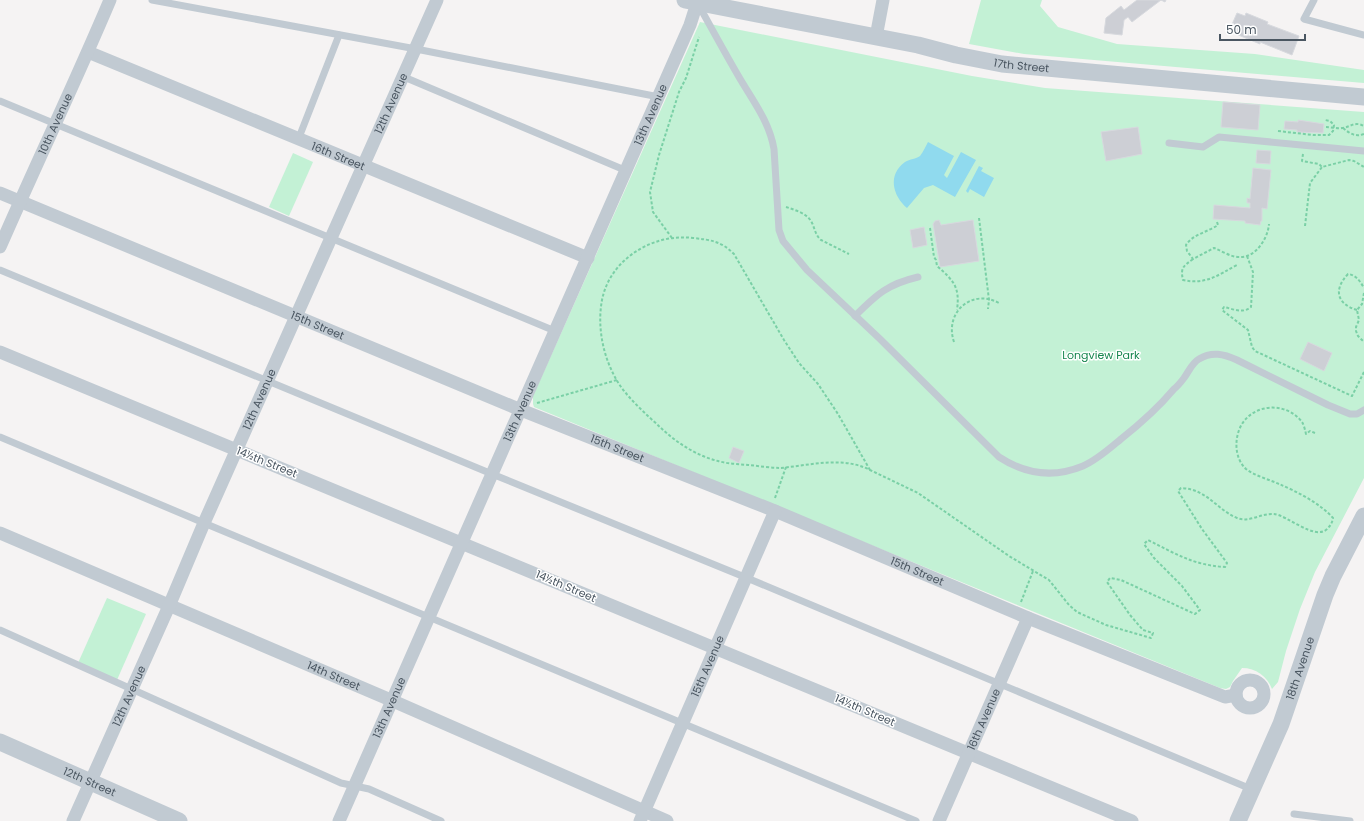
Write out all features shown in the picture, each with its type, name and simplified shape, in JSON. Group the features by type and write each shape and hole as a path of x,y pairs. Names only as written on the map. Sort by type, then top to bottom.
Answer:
{"street":[{"name":"10th Avenue","path":"0,247 110,0"},
{"name":"12th Avenue","path":"74,821 204,523 238,450 438,0"},
{"path":"876,37 883,0"},
{"name":"17th Street","path":"693,1 918,45 956,55 1002,64 1364,97"},
{"name":"13th Avenue","path":"339,821 659,97 690,25 693,1"},
{"name":"16th Street","path":"88,52 298,140 588,258"},
{"name":"15th Street","path":"0,194 521,410 772,510 1022,615 1225,697 1236,695"},
{"name":"14½th Street","path":"0,352 462,542 1132,821"},
{"name":"15th Avenue","path":"642,816 747,578 772,510"},
{"name":"18th Avenue","path":"1238,821 1281,724 1325,595 1333,576 1364,516"},
{"name":"14th Street","path":"0,533 393,701 642,816 666,821"},
{"name":"16th Avenue","path":"939,821 1000,683 1022,615"},
{"name":"12th Street","path":"0,742 179,821"}],"lane":[{"path":"152,0 416,49 659,97"},
{"path":"1314,0 1304,19 1364,35"},
{"path":"693,1 764,117 772,136 779,230 783,241 807,270 999,457 1012,465 1025,470 1044,473 1057,473 1071,470 1090,462 1107,450 1154,411 1185,378 1198,359 1215,353 1226,355 1328,405 1350,414 1357,414 1364,410"},
{"path":"298,140 339,35"},
{"path":"404,77 627,171"},
{"path":"0,101 555,332"},
{"path":"1168,143 1202,147 1219,137 1364,151"},
{"path":"0,270 747,578 1251,789"},
{"path":"855,316 883,290 899,282 918,277"},
{"path":"0,436 682,724 916,821"},
{"path":"0,630 341,783 369,789 441,821"},
{"path":"1294,814 1350,821"}],"path":[{"path":"672,238 653,212 650,192 661,149 699,36"},
{"path":"1278,131 1313,135 1329,135 1333,132 1334,128 1332,122 1325,120"},
{"path":"1326,127 1343,128 1360,124 1364,126"},
{"path":"1343,128 1353,134 1364,134"},
{"path":"1304,145 1302,161 1319,164 1322,167"},
{"path":"1305,226 1310,183 1322,167 1349,160 1354,161 1364,167"},
{"path":"778,204 807,216 811,221 818,237 849,254"},
{"path":"979,218 989,300 988,309"},
{"path":"1193,258 1187,251 1186,245 1189,240 1218,225 1217,222"},
{"path":"1237,265 1205,281 1193,282 1183,280 1182,271 1186,262 1214,248 1236,257 1247,256 1259,247 1268,231 1269,224"},
{"path":"930,228 934,257 937,266 954,282 957,290 957,310"},
{"path":"870,470 838,414 818,384 799,363 734,254 726,247 707,239 684,237 672,238 651,243 632,254 615,271 602,300 601,329 605,355 617,380 639,407 674,439 690,449 719,462 780,468 838,462 852,463 870,470 918,493 1009,556 1049,580 1069,605 1077,612 1106,625 1151,638 1153,633 1143,630 1130,615 1107,582 1110,578 1121,580 1195,614 1200,610 1182,586 1154,558 1144,544 1148,540 1185,559 1208,566 1225,566 1226,563 1202,530 1178,491 1181,488 1198,491 1238,518 1247,519 1274,514 1309,530 1318,532 1326,531 1332,523 1333,518 1328,513 1298,492 1246,469 1239,460 1237,453 1237,435 1241,425 1250,415 1262,409 1276,408 1290,412 1302,423 1306,434 1310,431 1315,433"},
{"path":"1247,256 1253,272 1251,307 1242,311 1224,307 1222,310 1248,330 1252,347 1255,351 1352,396 1364,372"},
{"path":"1357,310 1342,303 1338,291 1348,274 1357,278 1364,288"},
{"path":"1357,310 1362,304 1364,293"},
{"path":"954,342 951,327 953,317 957,310 970,301 984,299 999,303"},
{"path":"1357,310 1359,320 1356,331 1358,336 1364,342"},
{"path":"533,404 617,380"},
{"path":"772,510 786,467"},
{"path":"1022,615 1033,571"}],"green space":[{"path":"981,0 1042,0 1040,6 1058,27 1117,44 1255,54 1364,70 1364,83 1024,54 969,44"},
{"name":"Longview Park","path":"700,22 972,76 1045,88 1364,112 1364,478 1315,572 1300,609 1286,651 1278,682 1272,689 1264,677 1256,671 1247,668 1242,668 1230,687 1226,689 1220,688 534,407 533,396"},
{"path":"293,153 313,162 289,216 269,207"},
{"path":"107,598 146,614 117,680 78,663"}],"water":[{"path":"928,142 954,156 944,175 947,178 961,152 976,160 955,197 933,185 924,188 907,208 895,192 894,179 899,167 905,162 920,156"},
{"path":"979,166 983,168 981,171 994,178 984,197 970,189 968,193 966,191"}],"building":[{"path":"1137,0 1161,0 1132,22 1128,17 1124,20 1122,35 1104,33 1106,18 1121,6 1124,10"},
{"path":"1237,13 1245,16 1246,13 1268,22 1267,24 1299,36 1292,55 1236,34 1237,32 1230,29"},
{"path":"1223,102 1260,105 1258,130 1221,127"},
{"path":"1298,120 1324,124 1323,133 1297,132 1297,130 1284,129 1285,121 1298,122"},
{"path":"1138,127 1142,154 1106,161 1101,132"},
{"path":"1257,150 1271,151 1270,164 1256,163"},
{"path":"1253,168 1271,170 1267,209 1262,208 1262,221 1260,225 1245,223 1245,221 1213,219 1214,205 1250,208 1250,203 1247,203 1247,198 1250,199"},
{"path":"939,220 941,225 973,220 979,261 940,267 933,224 935,221"},
{"path":"924,227 927,245 913,248 910,230"},
{"path":"1308,342 1332,353 1324,371 1300,359"},
{"path":"733,447 744,451 739,463 729,458"}]}
